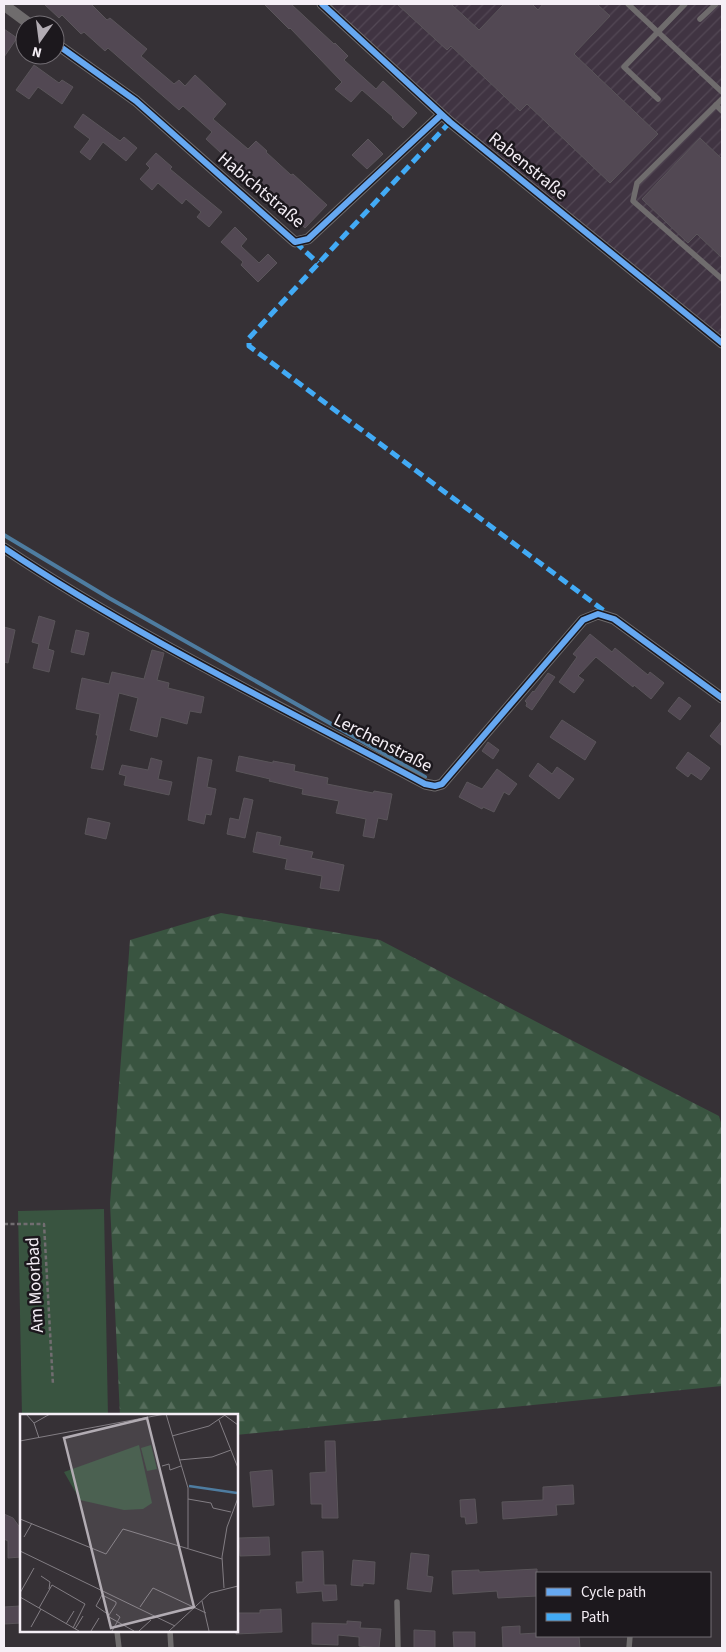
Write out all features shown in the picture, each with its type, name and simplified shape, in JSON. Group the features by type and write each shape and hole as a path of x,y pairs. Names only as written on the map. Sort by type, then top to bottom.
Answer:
{"street":[{"name":"Rabenstraße","path":"322,4 441,114 722,343"},
{"path":"4,5 18,15"},
{"name":"Habichtstraße","path":"65,49 136,101 295,242 308,239 441,114"},
{"name":"Lerchenstraße","path":"4,548 46,576 167,646 425,784 434,786 442,784 583,620 598,614 614,619 722,698"}],"lane":[{"path":"628,4 722,92"},
{"path":"658,99 624,67 685,4"},
{"path":"700,19 716,4"},
{"path":"722,99 637,183 633,201 722,279"},
{"path":"716,105 722,111"},
{"path":"397,1602 398,1648"},
{"path":"117,1632 118,1648"},
{"path":"170,1632 171,1648"}],"shaded area":[{"path":"328,4 722,4 722,337 443,112"}],"green space":[{"path":"221,913 380,940 719,1116 722,1126 722,1386 238,1435 238,1414 120,1414 110,1203 130,940"},
{"path":"104,1209 108,1414 22,1414 18,1211"}],"building":[{"path":"44,4 91,4 107,20 110,18 147,49 141,56 174,84 179,80 185,86 195,75 226,104 213,119 248,149 256,141 291,175 293,174 327,205 305,228 248,171 245,173 206,139 212,132 183,106 179,110 108,48 105,51 84,32 81,34 65,18 65,15 56,15"},
{"path":"264,4 291,4 348,56 344,60 376,89 383,81 417,113 403,128 362,90 351,102 335,89 342,82"},
{"path":"397,4 451,4 479,30 504,4 532,4 538,10 543,4 597,4 610,16 574,54 658,134 610,183 527,104 520,111 451,46 447,50"},
{"path":"4,29 15,37 15,41 4,57"},
{"path":"34,65 59,83 62,80 73,87 62,104 38,87 29,99 16,90"},
{"path":"83,114 120,141 124,137 137,148 126,161 103,142 90,160 80,152 90,139 74,127"},
{"path":"700,138 722,159 722,258 697,234 688,243 642,199"},
{"path":"368,139 383,154 367,169 352,155"},
{"path":"156,153 172,167 170,169 222,212 209,227 197,217 201,212 186,199 182,204 158,183 152,190 140,179 150,168 146,164"},
{"path":"235,227 247,239 241,246 259,263 268,254 277,263 258,282 241,265 243,262 221,242"},
{"path":"39,616 55,621 48,649 54,651 49,672 33,668 39,644 32,642"},
{"path":"4,627 15,630 8,663 4,662"},
{"path":"76,630 89,633 84,655 71,652"},
{"path":"590,634 612,652 615,648 648,675 650,672 664,683 651,699 596,657 578,676 584,680 574,693 559,682 577,657 573,654"},
{"path":"152,650 164,653 157,680 169,683 168,688 204,697 201,713 190,711 187,724 161,717 157,737 130,730 138,698 119,693 103,770 91,768 100,714 76,709 82,678 109,684 112,672 144,679"},
{"path":"548,673 555,677 532,710 526,706 527,703 525,701"},
{"path":"679,697 691,706 680,720 668,711"},
{"path":"562,720 596,742 585,760 550,737"},
{"path":"722,721 722,746 710,736"},
{"path":"488,742 499,750 493,759 482,751"},
{"path":"688,752 710,768 701,780 691,773 688,777 676,768"},
{"path":"239,756 273,763 273,761 295,765 294,771 328,778 327,784 373,793 374,791 392,794 387,820 378,818 374,838 363,836 366,819 336,813 339,801 302,794 303,789 236,771"},
{"path":"198,757 212,760 207,787 216,789 211,815 206,814 204,824 188,820"},
{"path":"151,758 162,761 158,779 172,782 169,795 124,785 126,776 119,774 122,765 148,770"},
{"path":"538,763 552,774 557,767 574,779 559,799 529,776"},
{"path":"497,769 517,784 509,795 504,792 494,812 483,807 482,809 459,797 467,782 482,789"},
{"path":"244,798 253,800 245,838 227,834 230,818 239,820"},
{"path":"88,818 110,823 106,839 85,834"},
{"path":"257,832 281,837 279,845 313,852 311,858 344,865 339,891 320,888 322,876 285,869 287,859 253,852"},
{"path":"40,1314 42,1330 32,1331 31,1315"},
{"path":"325,1441 335,1441 338,1518 322,1518 322,1504 311,1504 310,1473 326,1472"},
{"path":"272,1470 274,1505 253,1507 250,1472"},
{"path":"573,1485 574,1504 556,1505 557,1515 503,1519 502,1502 543,1500 543,1487"},
{"path":"475,1499 477,1523 466,1524 465,1517 461,1517 460,1500"},
{"path":"4,1514 13,1518 20,1528 20,1557 8,1558 8,1541 4,1539"},
{"path":"269,1537 270,1555 240,1556 239,1538"},
{"path":"323,1551 324,1585 336,1585 337,1600 323,1601 322,1591 297,1593 296,1582 303,1582 302,1552"},
{"path":"411,1553 429,1555 427,1576 433,1577 431,1592 407,1589"},
{"path":"353,1560 375,1562 374,1584 363,1583 363,1586 351,1585"},
{"path":"537,1569 536,1596 498,1598 497,1591 453,1594 452,1571 479,1570 479,1572"},
{"path":"20,1606 20,1623 4,1624 4,1607"},
{"path":"281,1609 282,1632 236,1634 238,1632 238,1613 260,1613 260,1610"},
{"path":"347,1621 361,1622 360,1628 381,1629 379,1648 359,1646 359,1637 338,1635 338,1645 312,1644 312,1623 347,1624"},
{"path":"520,1626 520,1634 536,1633 536,1637 579,1637 580,1648 503,1648 502,1627"},
{"path":"414,1630 435,1631 435,1648 414,1648"},
{"path":"453,1632 475,1632 475,1648 454,1648"}],"waterway":[{"path":"4,535 109,598 425,777"}],"marked path":[{"path":"450,122 249,338 249,346 607,613"},
{"path":"295,242 318,263"}],"cycle path":[{"path":"322,4 450,122 722,343"},
{"path":"65,50 136,101 295,242 308,239 441,115"},
{"path":"4,548 54,581 158,642 425,784 435,786 442,784 583,620 598,614 614,619 722,698"}]}
